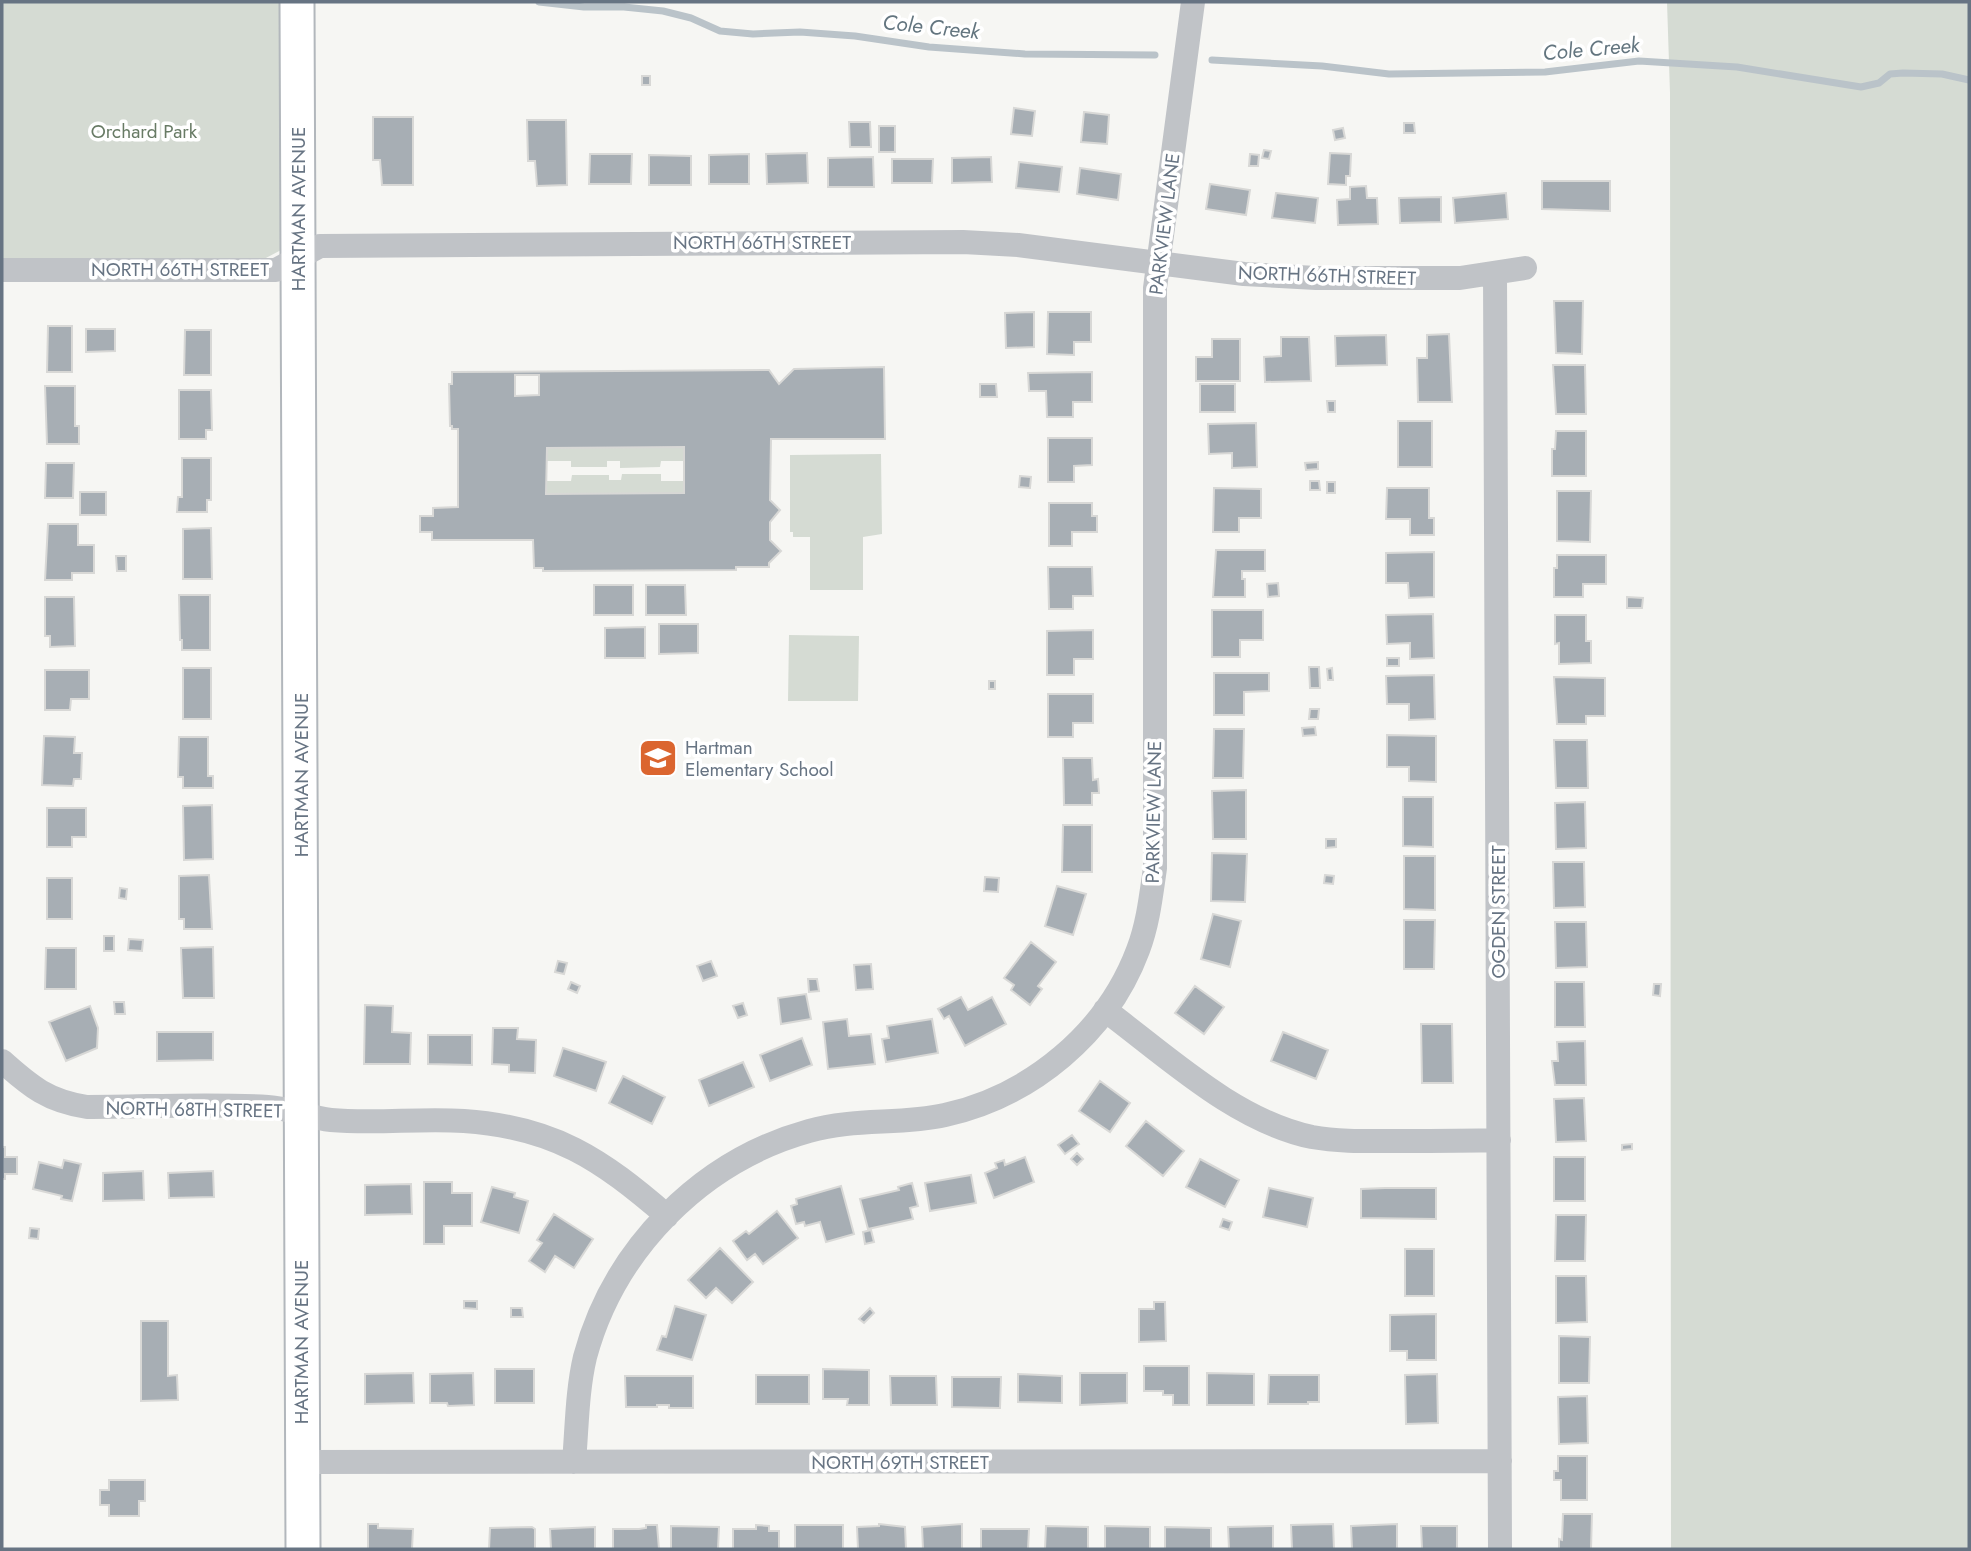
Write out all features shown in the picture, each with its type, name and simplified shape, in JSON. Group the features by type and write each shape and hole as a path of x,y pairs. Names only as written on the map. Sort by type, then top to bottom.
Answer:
{"main road":[{"name":"HARTMAN AVENUE","path":"297,2 303,1549"}],"street":[{"name":"PARKVIEW LANE","path":"574,1462 579,1388 595,1328 626,1265 647,1236 687,1195 749,1154 783,1140 837,1125 945,1115 975,1107 1004,1094 1035,1077 1082,1039 1119,990 1138,950 1149,913 1155,868 1156,262 1193,2"},
{"name":"NORTH 66TH STREET","path":"2,270 276,270 320,246 963,242 1018,245 1244,274 1316,278 1460,278 1525,268"},
{"name":"OGDEN STREET","path":"1495,274 1500,1549"},
{"path":"1105,1010 1226,1101 1285,1130 1346,1141 1499,1140"},
{"name":"NORTH 68TH STREET","path":"2,1061 36,1090 64,1104 87,1107 270,1107 329,1120 464,1121 516,1128 539,1134 592,1158 612,1170 667,1216"},
{"name":"NORTH 69TH STREET","path":"301,1462 1500,1461"}],"green space":[{"name":"Orchard Park","path":"2,2 286,2 283,249 264,259 2,260"},
{"path":"1667,2 1969,2 1969,1549 1671,1549 1670,93"},
{"path":"684,447 684,461 661,461 660,467 620,468 620,461 607,461 607,467 571,467 571,461 547,461 547,448"},
{"path":"881,454 882,534 863,537 863,590 810,590 810,537 793,537 793,532 790,532 790,455"},
{"path":"622,474 661,474 661,481 684,481 684,493 546,494 546,481 571,481 572,475 609,475 609,480 621,480"},
{"path":"789,635 859,636 858,701 788,701"}],"building":[{"path":"642,76 650,76 650,85 642,85"},
{"path":"1014,108 1035,111 1032,136 1011,134"},
{"path":"1084,112 1109,115 1107,144 1081,142"},
{"path":"373,117 413,117 413,185 382,185 380,160 373,160"},
{"path":"527,120 566,120 567,185 537,186 535,161 528,161"},
{"path":"849,122 870,122 871,147 850,147"},
{"path":"1404,123 1414,123 1415,133 1404,133"},
{"path":"879,126 895,126 895,152 879,152"},
{"path":"1343,128 1345,138 1335,140 1333,130"},
{"path":"1264,150 1271,151 1269,159 1262,158"},
{"path":"807,153 808,183 767,184 766,154"},
{"path":"1330,153 1351,154 1350,176 1346,176 1346,185 1328,184"},
{"path":"590,154 632,154 631,184 589,184"},
{"path":"749,154 749,184 709,184 709,155"},
{"path":"1250,154 1259,155 1258,166 1249,166"},
{"path":"649,155 691,156 691,185 649,185"},
{"path":"873,157 874,187 828,187 828,158"},
{"path":"991,157 992,182 952,183 952,158"},
{"path":"892,159 933,159 932,183 892,183"},
{"path":"1019,162 1062,167 1059,192 1016,188"},
{"path":"1080,168 1121,174 1118,200 1077,194"},
{"path":"1542,181 1610,181 1610,211 1542,209"},
{"path":"1210,184 1250,190 1246,215 1206,209"},
{"path":"1366,186 1367,198 1377,198 1378,224 1338,225 1337,200 1350,199 1350,187"},
{"path":"1276,193 1318,198 1315,223 1272,218"},
{"path":"1506,193 1508,219 1455,223 1453,198"},
{"path":"1441,197 1441,222 1400,223 1399,198"},
{"path":"1554,301 1583,301 1582,354 1556,353"},
{"path":"1034,312 1034,347 1006,348 1005,313"},
{"path":"1048,312 1091,312 1091,342 1074,342 1074,355 1047,354"},
{"path":"48,326 72,326 72,372 47,372"},
{"path":"86,329 115,329 115,351 86,352"},
{"path":"185,330 211,330 211,375 184,375"},
{"path":"1449,334 1452,402 1418,402 1417,358 1427,358 1427,335"},
{"path":"1386,335 1387,365 1336,366 1335,336"},
{"path":"1281,337 1309,337 1311,381 1265,382 1264,357 1281,356"},
{"path":"1212,339 1240,339 1240,381 1196,381 1196,357 1212,357"},
{"path":"1553,365 1585,365 1586,414 1556,414"},
{"path":"884,367 885,439 771,439 770,500 780,510 770,522 770,540 781,551 769,563 769,567 736,567 736,570 543,571 543,568 534,568 533,540 432,540 432,532 420,532 420,516 433,516 433,508 458,507 458,429 452,429 450,426 449,384 452,384 452,372 769,370 779,384 794,369","holes":["515,375 539,375 539,395 515,396","684,447 684,493 546,494 547,448"]},
{"path":"1092,372 1092,402 1073,402 1073,417 1047,417 1046,391 1029,391 1028,373"},
{"path":"980,384 996,384 997,397 980,397"},
{"path":"1200,384 1235,384 1235,412 1200,412"},
{"path":"45,386 75,386 75,426 79,426 79,444 47,444"},
{"path":"179,390 211,390 212,430 206,430 206,439 179,439"},
{"path":"1327,401 1335,401 1335,412 1328,412"},
{"path":"1398,421 1432,421 1432,467 1398,467"},
{"path":"1256,423 1257,467 1232,468 1232,453 1209,454 1208,424"},
{"path":"1556,431 1586,431 1586,476 1552,476 1552,449 1555,449"},
{"path":"1048,438 1092,438 1092,465 1074,466 1074,482 1048,482"},
{"path":"182,458 211,458 211,500 207,500 207,512 177,512 178,497 182,497"},
{"path":"1318,462 1318,469 1306,470 1305,463"},
{"path":"46,463 74,463 73,498 45,498"},
{"path":"1020,476 1031,477 1030,488 1019,487"},
{"path":"1310,481 1319,481 1320,490 1310,490"},
{"path":"1327,482 1335,482 1335,493 1327,493"},
{"path":"1214,488 1261,489 1261,518 1239,518 1239,532 1213,532"},
{"path":"1387,488 1429,488 1429,518 1434,518 1434,535 1410,535 1410,519 1386,519"},
{"path":"1557,491 1591,491 1590,542 1557,541"},
{"path":"80,492 106,492 106,515 80,515"},
{"path":"1049,503 1092,503 1092,516 1097,516 1097,532 1072,532 1072,546 1049,546"},
{"path":"48,524 78,524 78,545 94,545 94,573 72,573 72,580 45,580"},
{"path":"211,528 212,579 183,579 183,529"},
{"path":"1216,550 1265,550 1265,571 1242,571 1245,597 1213,597"},
{"path":"1434,552 1434,597 1409,598 1408,583 1386,583 1386,553"},
{"path":"1557,555 1606,555 1606,584 1583,584 1583,597 1554,597"},
{"path":"116,556 126,556 126,571 117,571"},
{"path":"1048,567 1092,567 1093,596 1073,596 1073,609 1049,609"},
{"path":"1278,583 1279,596 1268,597 1267,584"},
{"path":"594,585 633,585 633,615 594,615"},
{"path":"646,585 685,585 686,615 646,615"},
{"path":"179,595 210,595 210,650 182,650"},
{"path":"45,597 74,597 75,646 50,647 50,636 45,636"},
{"path":"1627,597 1643,598 1642,608 1627,608"},
{"path":"1212,610 1263,610 1263,640 1240,640 1240,657 1212,657"},
{"path":"1433,614 1434,658 1410,659 1410,643 1387,644 1386,615"},
{"path":"1555,615 1586,615 1586,641 1591,641 1591,663 1559,664 1559,643 1555,644"},
{"path":"659,624 698,624 698,653 659,654"},
{"path":"645,627 645,658 605,658 605,628"},
{"path":"1093,630 1093,659 1074,659 1074,675 1047,675 1047,631"},
{"path":"1387,658 1399,658 1399,666 1387,666"},
{"path":"1309,667 1319,667 1320,688 1310,688"},
{"path":"183,668 211,668 211,719 183,719"},
{"path":"1332,668 1333,680 1328,680 1327,669"},
{"path":"45,670 89,670 89,699 71,699 70,710 45,710"},
{"path":"1214,673 1269,673 1269,691 1244,692 1244,715 1214,715"},
{"path":"1434,675 1435,719 1409,720 1409,704 1387,704 1386,676"},
{"path":"1554,677 1605,678 1605,716 1586,716 1586,724 1557,724"},
{"path":"989,681 995,681 995,689 989,689"},
{"path":"1048,694 1093,694 1093,723 1073,723 1073,737 1048,737"},
{"path":"1310,709 1319,709 1318,719 1309,719"},
{"path":"1315,727 1316,735 1303,736 1302,728"},
{"path":"1214,729 1244,729 1243,778 1213,778"},
{"path":"1387,735 1436,736 1436,782 1409,781 1409,767 1387,767"},
{"path":"44,736 75,737 74,753 82,753 81,779 74,779 73,786 42,785"},
{"path":"179,737 208,737 208,776 213,776 213,788 183,788 183,777 178,777"},
{"path":"1554,740 1587,740 1588,788 1556,788"},
{"path":"1063,758 1092,758 1093,780 1098,779 1099,793 1092,793 1092,805 1064,805"},
{"path":"1246,790 1246,839 1213,839 1212,791"},
{"path":"1403,797 1433,797 1433,847 1403,846"},
{"path":"1585,802 1586,848 1556,849 1555,803"},
{"path":"212,805 213,859 184,860 183,806"},
{"path":"47,808 86,808 86,837 72,837 72,847 47,847"},
{"path":"1063,825 1092,825 1092,872 1062,872"},
{"path":"1326,839 1336,839 1336,847 1326,848"},
{"path":"1212,853 1247,854 1245,902 1211,901"},
{"path":"1404,856 1435,856 1435,910 1404,909"},
{"path":"1553,862 1584,862 1585,907 1554,908"},
{"path":"209,875 212,929 184,929 184,919 179,919 179,876"},
{"path":"1325,875 1334,876 1333,884 1324,883"},
{"path":"985,877 999,878 998,892 984,891"},
{"path":"47,878 72,878 72,919 47,919"},
{"path":"1057,886 1086,894 1073,935 1045,926"},
{"path":"120,888 127,889 126,899 119,898"},
{"path":"1213,914 1241,921 1230,967 1201,959"},
{"path":"1404,920 1435,920 1434,969 1404,969"},
{"path":"1555,922 1586,922 1587,967 1556,968"},
{"path":"104,936 114,936 114,951 104,951"},
{"path":"129,939 143,940 142,951 128,950"},
{"path":"1031,942 1056,962 1038,986 1042,989 1030,1005 1011,990 1014,985 1004,978"},
{"path":"213,947 214,998 183,998 181,948"},
{"path":"46,948 76,948 76,989 45,989"},
{"path":"558,961 567,963 564,974 555,972"},
{"path":"711,961 717,976 703,981 697,966"},
{"path":"871,964 873,989 856,990 854,965"},
{"path":"808,979 817,979 819,991 809,992"},
{"path":"571,982 580,986 577,993 568,989"},
{"path":"1555,982 1584,982 1585,1027 1555,1027"},
{"path":"1654,984 1661,984 1660,996 1653,995"},
{"path":"1195,986 1224,1007 1204,1034 1175,1013"},
{"path":"806,994 811,1019 781,1024 778,998"},
{"path":"961,997 968,1010 992,997 1006,1024 965,1046 949,1016 944,1019 938,1009"},
{"path":"114,1002 124,1002 125,1014 115,1014"},
{"path":"743,1003 747,1015 738,1018 733,1006"},
{"path":"365,1005 393,1006 392,1032 411,1033 410,1064 364,1064"},
{"path":"90,1006 98,1028 97,1048 66,1061 49,1022"},
{"path":"847,1019 849,1036 871,1034 875,1064 828,1069 823,1022"},
{"path":"932,1019 938,1053 886,1062 882,1039 889,1038 887,1026"},
{"path":"1421,1024 1452,1024 1453,1083 1422,1083"},
{"path":"493,1028 518,1028 517,1039 536,1040 535,1073 509,1072 509,1065 492,1064"},
{"path":"157,1032 213,1032 213,1060 157,1061"},
{"path":"1283,1032 1328,1050 1316,1079 1271,1061"},
{"path":"428,1035 472,1035 472,1065 428,1064"},
{"path":"802,1038 812,1065 770,1081 760,1055"},
{"path":"1585,1041 1586,1085 1555,1085 1552,1061 1558,1061 1557,1042"},
{"path":"563,1048 606,1062 596,1091 554,1076"},
{"path":"743,1062 754,1087 709,1106 699,1080"},
{"path":"623,1076 665,1097 652,1124 609,1103"},
{"path":"1100,1081 1130,1103 1110,1132 1079,1111"},
{"path":"1584,1098 1586,1141 1556,1142 1554,1099"},
{"path":"1146,1121 1184,1151 1163,1176 1126,1146"},
{"path":"1072,1135 1079,1144 1065,1154 1058,1145"},
{"path":"1632,1144 1632,1149 1622,1150 1622,1145"},
{"path":"2,1147 5,1147 5,1157 17,1157 17,1174 5,1174 5,1179 2,1179"},
{"path":"1077,1153 1083,1159 1077,1165 1071,1159"},
{"path":"1025,1157 1034,1182 994,1198 985,1173 997,1168 995,1163 1004,1160 1005,1165"},
{"path":"1554,1157 1585,1157 1585,1201 1554,1201"},
{"path":"1200,1159 1239,1180 1225,1207 1186,1187"},
{"path":"64,1160 81,1164 72,1201 33,1189 39,1162 62,1168"},
{"path":"143,1171 144,1200 103,1201 103,1173"},
{"path":"213,1171 214,1197 169,1198 168,1173"},
{"path":"971,1175 976,1203 930,1211 925,1183"},
{"path":"424,1182 452,1182 452,1193 472,1193 472,1226 444,1226 444,1244 424,1244"},
{"path":"912,1183 918,1206 910,1208 913,1219 868,1229 860,1199 899,1190 898,1187"},
{"path":"411,1184 412,1214 365,1215 365,1185"},
{"path":"841,1186 854,1234 826,1242 820,1222 805,1226 804,1222 796,1224 791,1206 797,1204 796,1199"},
{"path":"492,1187 515,1193 514,1197 528,1201 519,1233 481,1222"},
{"path":"1269,1188 1313,1198 1307,1227 1263,1217"},
{"path":"1436,1188 1436,1219 1361,1218 1361,1189"},
{"path":"777,1211 798,1238 763,1264 755,1254 747,1260 733,1241 746,1231 749,1234"},
{"path":"554,1214 593,1239 574,1268 555,1256 545,1272 529,1261 542,1243 537,1240"},
{"path":"1556,1215 1586,1215 1585,1261 1555,1261"},
{"path":"1223,1219 1232,1222 1229,1230 1220,1227"},
{"path":"30,1228 39,1229 38,1239 29,1238"},
{"path":"871,1230 874,1242 865,1244 863,1232"},
{"path":"720,1248 753,1282 732,1303 716,1288 706,1298 688,1280"},
{"path":"1405,1249 1434,1249 1434,1296 1405,1296"},
{"path":"1556,1276 1586,1276 1587,1322 1556,1323"},
{"path":"464,1301 477,1301 477,1309 464,1308"},
{"path":"1154,1302 1165,1302 1166,1341 1139,1342 1139,1309 1154,1309"},
{"path":"675,1306 706,1315 692,1360 657,1350 662,1336 666,1337"},
{"path":"511,1308 522,1308 523,1317 511,1317"},
{"path":"870,1308 874,1313 864,1323 859,1319"},
{"path":"1436,1314 1436,1360 1407,1360 1407,1351 1390,1351 1390,1315"},
{"path":"141,1321 168,1321 168,1376 177,1375 178,1400 141,1401"},
{"path":"1559,1336 1590,1337 1589,1383 1559,1383"},
{"path":"1144,1366 1189,1366 1189,1405 1173,1405 1173,1395 1163,1395 1163,1391 1144,1391"},
{"path":"495,1369 534,1369 534,1403 495,1403"},
{"path":"823,1369 869,1370 869,1405 847,1405 848,1399 823,1399"},
{"path":"413,1373 414,1403 365,1404 365,1374"},
{"path":"473,1373 474,1405 448,1406 447,1403 430,1403 430,1374"},
{"path":"1080,1373 1127,1373 1127,1403 1080,1405"},
{"path":"1207,1373 1254,1374 1254,1405 1207,1405"},
{"path":"1018,1374 1062,1376 1062,1403 1018,1402"},
{"path":"1437,1374 1438,1423 1406,1424 1405,1375"},
{"path":"756,1375 809,1375 809,1404 756,1404"},
{"path":"1269,1375 1319,1375 1319,1402 1268,1404"},
{"path":"625,1376 693,1376 693,1408 669,1408 669,1405 626,1407"},
{"path":"890,1376 936,1376 937,1405 891,1405"},
{"path":"952,1377 1001,1377 1000,1408 952,1407"},
{"path":"1587,1396 1588,1443 1559,1444 1558,1397"},
{"path":"1558,1456 1587,1456 1587,1500 1561,1500 1561,1480 1554,1480 1554,1471 1558,1471"},
{"path":"109,1480 145,1480 145,1501 139,1501 139,1516 109,1516 109,1505 100,1505 100,1490 109,1490"},
{"path":"1563,1514 1592,1514 1591,1549 1559,1549"},
{"path":"368,1524 378,1524 378,1528 413,1529 412,1549 368,1549"},
{"path":"879,1524 905,1527 906,1549 858,1549 857,1527"},
{"path":"962,1524 962,1549 923,1549 922,1527"},
{"path":"1333,1524 1334,1549 1292,1549 1291,1525"},
{"path":"1397,1524 1397,1549 1352,1549 1351,1526"},
{"path":"646,1525 657,1525 659,1549 613,1549 613,1529 639,1529 646,1528"},
{"path":"756,1525 769,1526 769,1531 779,1531 779,1549 733,1549 733,1529 756,1529"},
{"path":"795,1525 843,1525 843,1549 795,1549"},
{"path":"671,1526 719,1527 718,1549 671,1549"},
{"path":"1046,1526 1088,1527 1088,1549 1045,1549"},
{"path":"1105,1526 1150,1527 1150,1549 1105,1549"},
{"path":"1273,1526 1273,1549 1229,1549 1228,1527"},
{"path":"1421,1526 1457,1526 1457,1549 1422,1549"},
{"path":"595,1527 595,1549 551,1549 550,1529"},
{"path":"1165,1527 1211,1528 1211,1549 1165,1549"},
{"path":"490,1528 535,1529 535,1549 489,1549"},
{"path":"981,1529 1029,1529 1028,1549 981,1549"}],"waterway":[{"name":"Cole Creek","path":"539,2 663,11 691,18 720,31 753,34 800,32 855,36 929,47 1025,54 1155,55"},
{"name":"Cole Creek","path":"1212,60 1322,66 1389,74 1545,72 1639,61 1737,67 1861,87 1879,83 1890,74 1903,73 1942,74 1969,80"}],"place":[{"name":"Hartman Elementary School","path":"658,758"}]}
